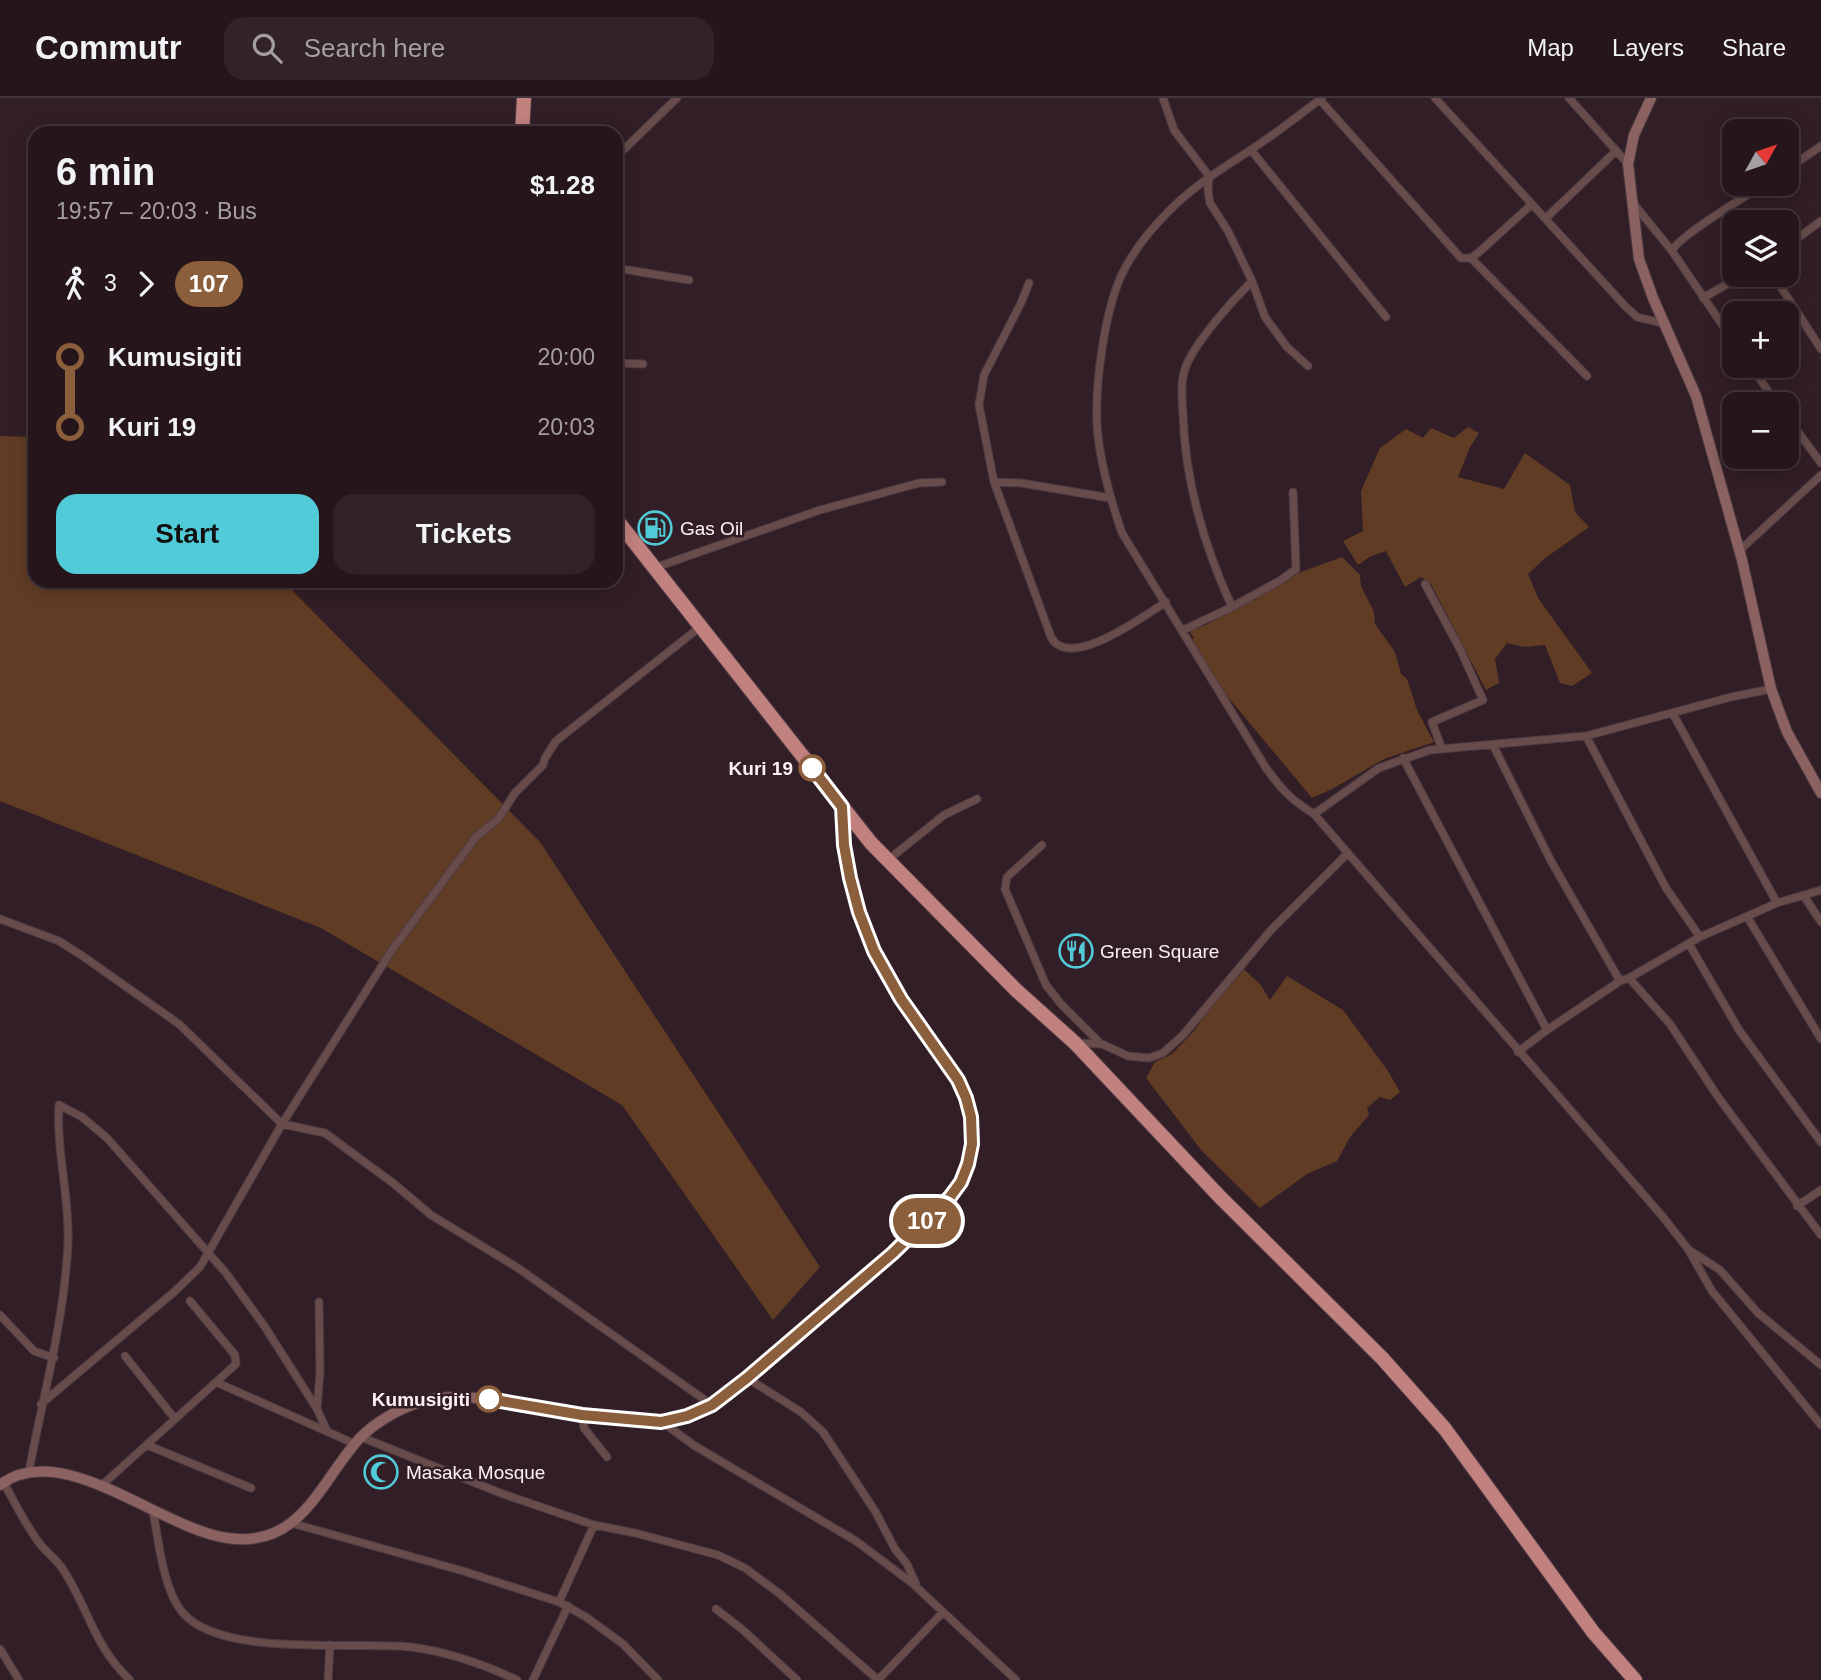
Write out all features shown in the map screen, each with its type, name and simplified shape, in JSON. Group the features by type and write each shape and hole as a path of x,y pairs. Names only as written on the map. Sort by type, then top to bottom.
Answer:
{"highway":[{"path":"522,126 524,98"},
{"path":"623,529 842,807 888,860 1016,990 1075,1043 1220,1197 1356,1332 1418,1398 1445,1429 1593,1632 1634,1680"}],"main road":[{"path":"1651,98 1634,135 1628,164 1639,259 1696,396 1739,551 1771,689 1787,732 1821,793"},
{"path":"2,1484 9,1478 29,1471 53,1471 102,1486 203,1533 230,1539 265,1535 277,1532 291,1523 320,1494 358,1441 399,1411 419,1402 476,1397 582,1415 661,1422 687,1416 712,1405 747,1378 893,1253 933,1215 961,1182 972,1144 971,1117 958,1080 901,999 866,931 856,903 844,845 842,807"}],"street":[{"path":"623,151 677,98"},
{"path":"1163,98 1174,130 1209,176 1210,203 1228,231 1252,281 1265,317 1275,333 1308,366"},
{"path":"1436,98 1531,205 1637,317 1666,324"},
{"path":"1569,98 1628,164"},
{"path":"1531,205 1471,258 1461,258 1321,99 1251,150 1209,176 1169,211 1151,231 1122,273 1114,297 1100,362 1097,397 1097,425 1110,498 1127,542 1266,768 1290,799 1314,814 1663,1217 1688,1249 1719,1301 1821,1425"},
{"path":"1799,161 1821,146"},
{"path":"1251,150 1386,317"},
{"path":"1546,218 1616,151"},
{"path":"1672,251 1673,246 1747,196"},
{"path":"1631,201 1672,251 1722,325"},
{"path":"1799,238 1820,225"},
{"path":"1471,258 1587,376"},
{"path":"623,269 689,280"},
{"path":"1232,607 1222,586 1193,498 1184,450 1183,382 1189,360 1228,305 1252,281"},
{"path":"1028,283 1021,303 984,375 980,391 981,414 994,482 1051,637 1058,645 1088,647 1166,602"},
{"path":"1703,298 1722,287"},
{"path":"1781,287 1821,349"},
{"path":"623,363 642,364"},
{"path":"1799,433 1821,463"},
{"path":"1739,551 1821,475"},
{"path":"654,568 820,510 919,483 942,482"},
{"path":"994,482 1021,483 1110,498"},
{"path":"1183,631 1232,607 1296,569 1293,492"},
{"path":"1425,584 1460,649 1483,700 1432,722 1442,749"},
{"path":"41,1404 193,1274 208,1254 282,1124 392,950 476,837 498,819 515,793 543,765 556,741 700,627"},
{"path":"1314,814 1378,768 1430,750 1586,736 1771,689"},
{"path":"1674,714 1777,903"},
{"path":"1586,736 1666,888 1700,937"},
{"path":"1493,745 1551,861 1620,981"},
{"path":"1403,758 1547,1030"},
{"path":"888,860 944,815 977,799"},
{"path":"1042,845 1007,877 1005,889 1046,985 1061,1004 1102,1044 1128,1056 1149,1058 1173,1045 1270,930 1348,853"},
{"path":"1518,1052 1620,981 1700,937 1777,903 1821,890"},
{"path":"1804,897 1821,922"},
{"path":"1748,918 1821,1039"},
{"path":"0,919 59,941 157,1008 206,1049 282,1124 325,1132 431,1215 518,1268 712,1405"},
{"path":"1689,944 1739,1030 1821,1142"},
{"path":"1629,978 1670,1024 1718,1097 1821,1235"},
{"path":"1075,1043 1102,1044"},
{"path":"29,1471 41,1404 54,1358 68,1242 58,1125 59,1105 82,1117 107,1138 208,1254 249,1304 317,1409 327,1431"},
{"path":"1797,1206 1821,1190"},
{"path":"1688,1249 1720,1270 1758,1312 1821,1365"},
{"path":"102,1486 236,1364 235,1355 190,1301"},
{"path":"317,1409 320,1372 319,1302"},
{"path":"0,1315 34,1351 54,1358"},
{"path":"125,1356 175,1419"},
{"path":"747,1378 801,1412 823,1432 875,1511 918,1588"},
{"path":"218,1383 327,1431 503,1494 594,1525 718,1555 745,1568 780,1594 878,1680 943,1612"},
{"path":"582,1415 587,1434 607,1457"},
{"path":"661,1422 705,1452 856,1541 918,1588 1016,1680"},
{"path":"147,1445 251,1488"},
{"path":"2,1484 39,1543 61,1567 77,1594 100,1646 130,1680"},
{"path":"153,1512 168,1583 183,1614 197,1625 218,1634 267,1644 384,1645 452,1654 517,1680"},
{"path":"291,1523 463,1571 559,1602 586,1616 623,1644 658,1680"},
{"path":"559,1602 594,1525"},
{"path":"533,1680 568,1606"},
{"path":"716,1609 797,1680"},
{"path":"328,1680 330,1645"},
{"path":"0,1649 19,1680"}],"shaded area":[{"path":"1468,427 1479,433 1458,477 1504,489 1525,453 1570,485 1575,512 1589,527 1544,559 1528,574 1538,598 1592,673 1572,686 1560,683 1545,645 1524,647 1507,643 1495,659 1499,683 1486,690 1431,584 1421,577 1405,587 1386,551 1371,556 1358,565 1343,541 1363,531 1361,491 1380,448 1406,429 1423,438 1431,428 1454,438"},
{"path":"0,436 28,437 28,588 290,588 540,842 820,1267 773,1320 622,1105 321,928 0,801"},
{"path":"1342,557 1360,575 1361,586 1374,612 1375,624 1395,652 1401,674 1407,679 1417,710 1434,742 1384,759 1312,798 1218,685 1191,640 1194,638 1189,631 1206,625 1290,576"},
{"path":"1240,966 1260,984 1270,1000 1287,976 1343,1010 1388,1071 1400,1092 1390,1100 1380,1097 1367,1108 1369,1115 1350,1137 1337,1161 1307,1174 1260,1208 1202,1151 1146,1078 1155,1062 1172,1054 1193,1032"}],"bus line":[{"name":"107","path":"489,1399 582,1415 661,1422 687,1416 712,1405 919,1230 961,1182 972,1144 971,1117 966,1098 958,1080 901,999 874,951 850,878 844,845 842,807 812,768"}],"place":[{"name":"Gas Oil","path":"655,528"},
{"name":"Kuri 19","path":"812,768"},
{"name":"Green Square","path":"1076,951"},
{"name":"Kumusigiti","path":"489,1399"},
{"name":"Masaka Mosque","path":"381,1472"}]}
